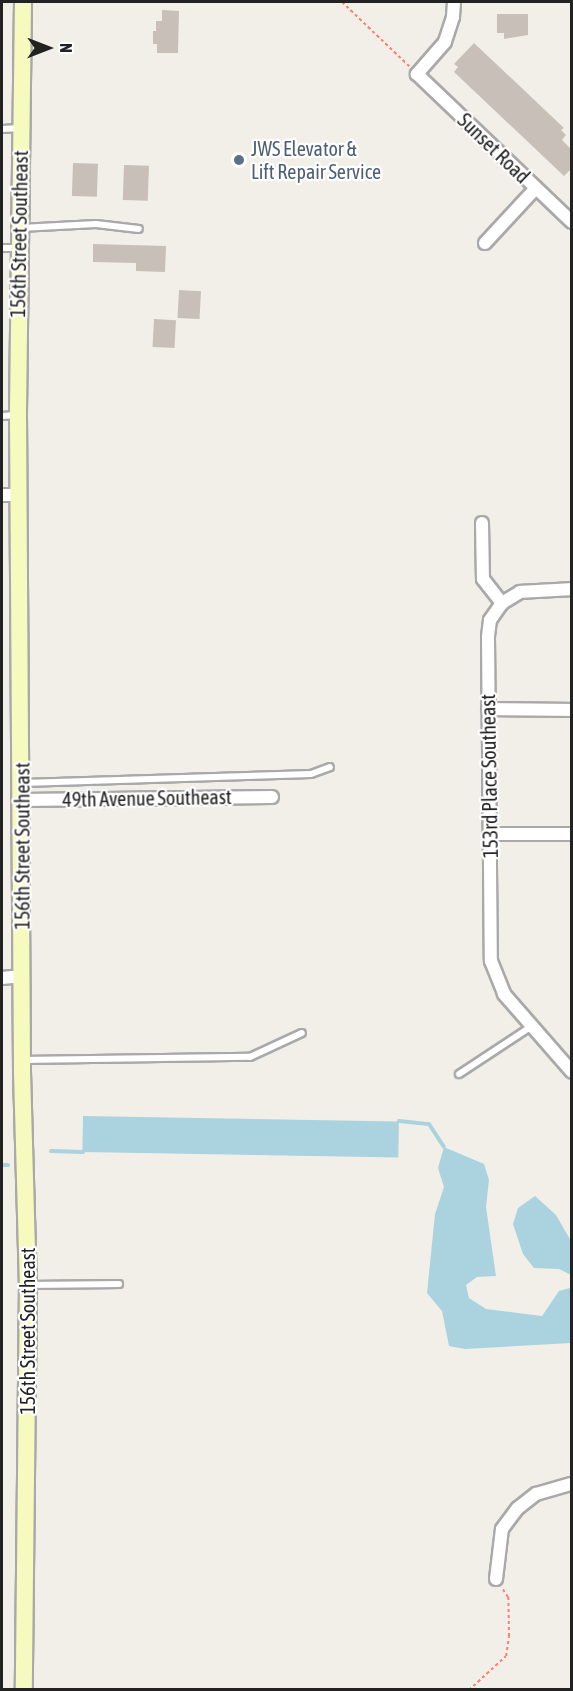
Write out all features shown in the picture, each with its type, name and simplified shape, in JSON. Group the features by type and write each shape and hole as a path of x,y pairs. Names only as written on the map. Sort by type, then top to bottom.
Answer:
{"street":[{"name":"156th Street Southeast","path":"23,2 20,228 10,415 19,495 22,1060 28,1285 24,1689"},
{"path":"417,74 445,42 453,17 454,2"},
{"name":"Sunset Road","path":"417,74 572,222"},
{"path":"485,243 536,188"},
{"path":"2,495 19,495"},
{"path":"482,523 483,579 502,603 520,592 572,589"},
{"name":"153rd Place Southeast","path":"502,603 490,620 491,961 504,994 572,1072"},
{"path":"489,709 572,710"},
{"name":"49th Avenue Southeast","path":"22,791 272,797"},
{"path":"490,834 572,834"},
{"path":"2,978 22,976"},
{"path":"496,1579 502,1529 518,1508 536,1494 572,1484"}],"lane":[{"path":"2,129 21,128"},
{"path":"20,228 96,224 139,229"},
{"path":"2,248 19,248"},
{"path":"22,791 311,774 330,767"},
{"path":"459,1074 533,1026"},
{"path":"22,1060 250,1057 302,1033"},
{"path":"28,1285 119,1284"}],"path":[{"path":"342,2 417,74"},
{"path":"470,1689 506,1656 509,1636 508,1597 496,1579"}],"water":[{"path":"83,1116 399,1122 398,1158 82,1152"},
{"path":"444,1147 484,1164 489,1180 486,1207 496,1276 477,1277 466,1285 469,1298 486,1309 542,1316 559,1291 570,1288 571,1275 571,1343 465,1349 449,1346 442,1311 427,1293 435,1214 444,1187 438,1168"},
{"path":"535,1196 556,1215 571,1241 571,1275 559,1269 534,1268 523,1254 513,1224 518,1208"}],"building":[{"path":"162,10 179,11 178,53 157,53 157,44 153,44 153,31 156,31 156,21 162,21"},
{"path":"497,14 528,14 528,35 504,39 504,33 497,33"},
{"path":"474,43 564,128 561,130 566,135 562,140 572,150 572,168 564,176 454,72 458,67 454,64"},
{"path":"73,163 98,164 97,197 72,196"},
{"path":"124,165 149,166 148,201 123,200"},
{"path":"93,244 166,246 165,272 136,271 136,263 93,262"},
{"path":"179,290 201,291 200,319 178,318"},
{"path":"154,319 176,320 175,348 153,347"}],"waterway":[{"path":"399,1121 429,1124 444,1147"},
{"path":"51,1151 83,1152"},
{"path":"2,1165 8,1165"}],"place":[{"name":"JWS Elevator & Lift Repair Service","path":"239,160"}]}
